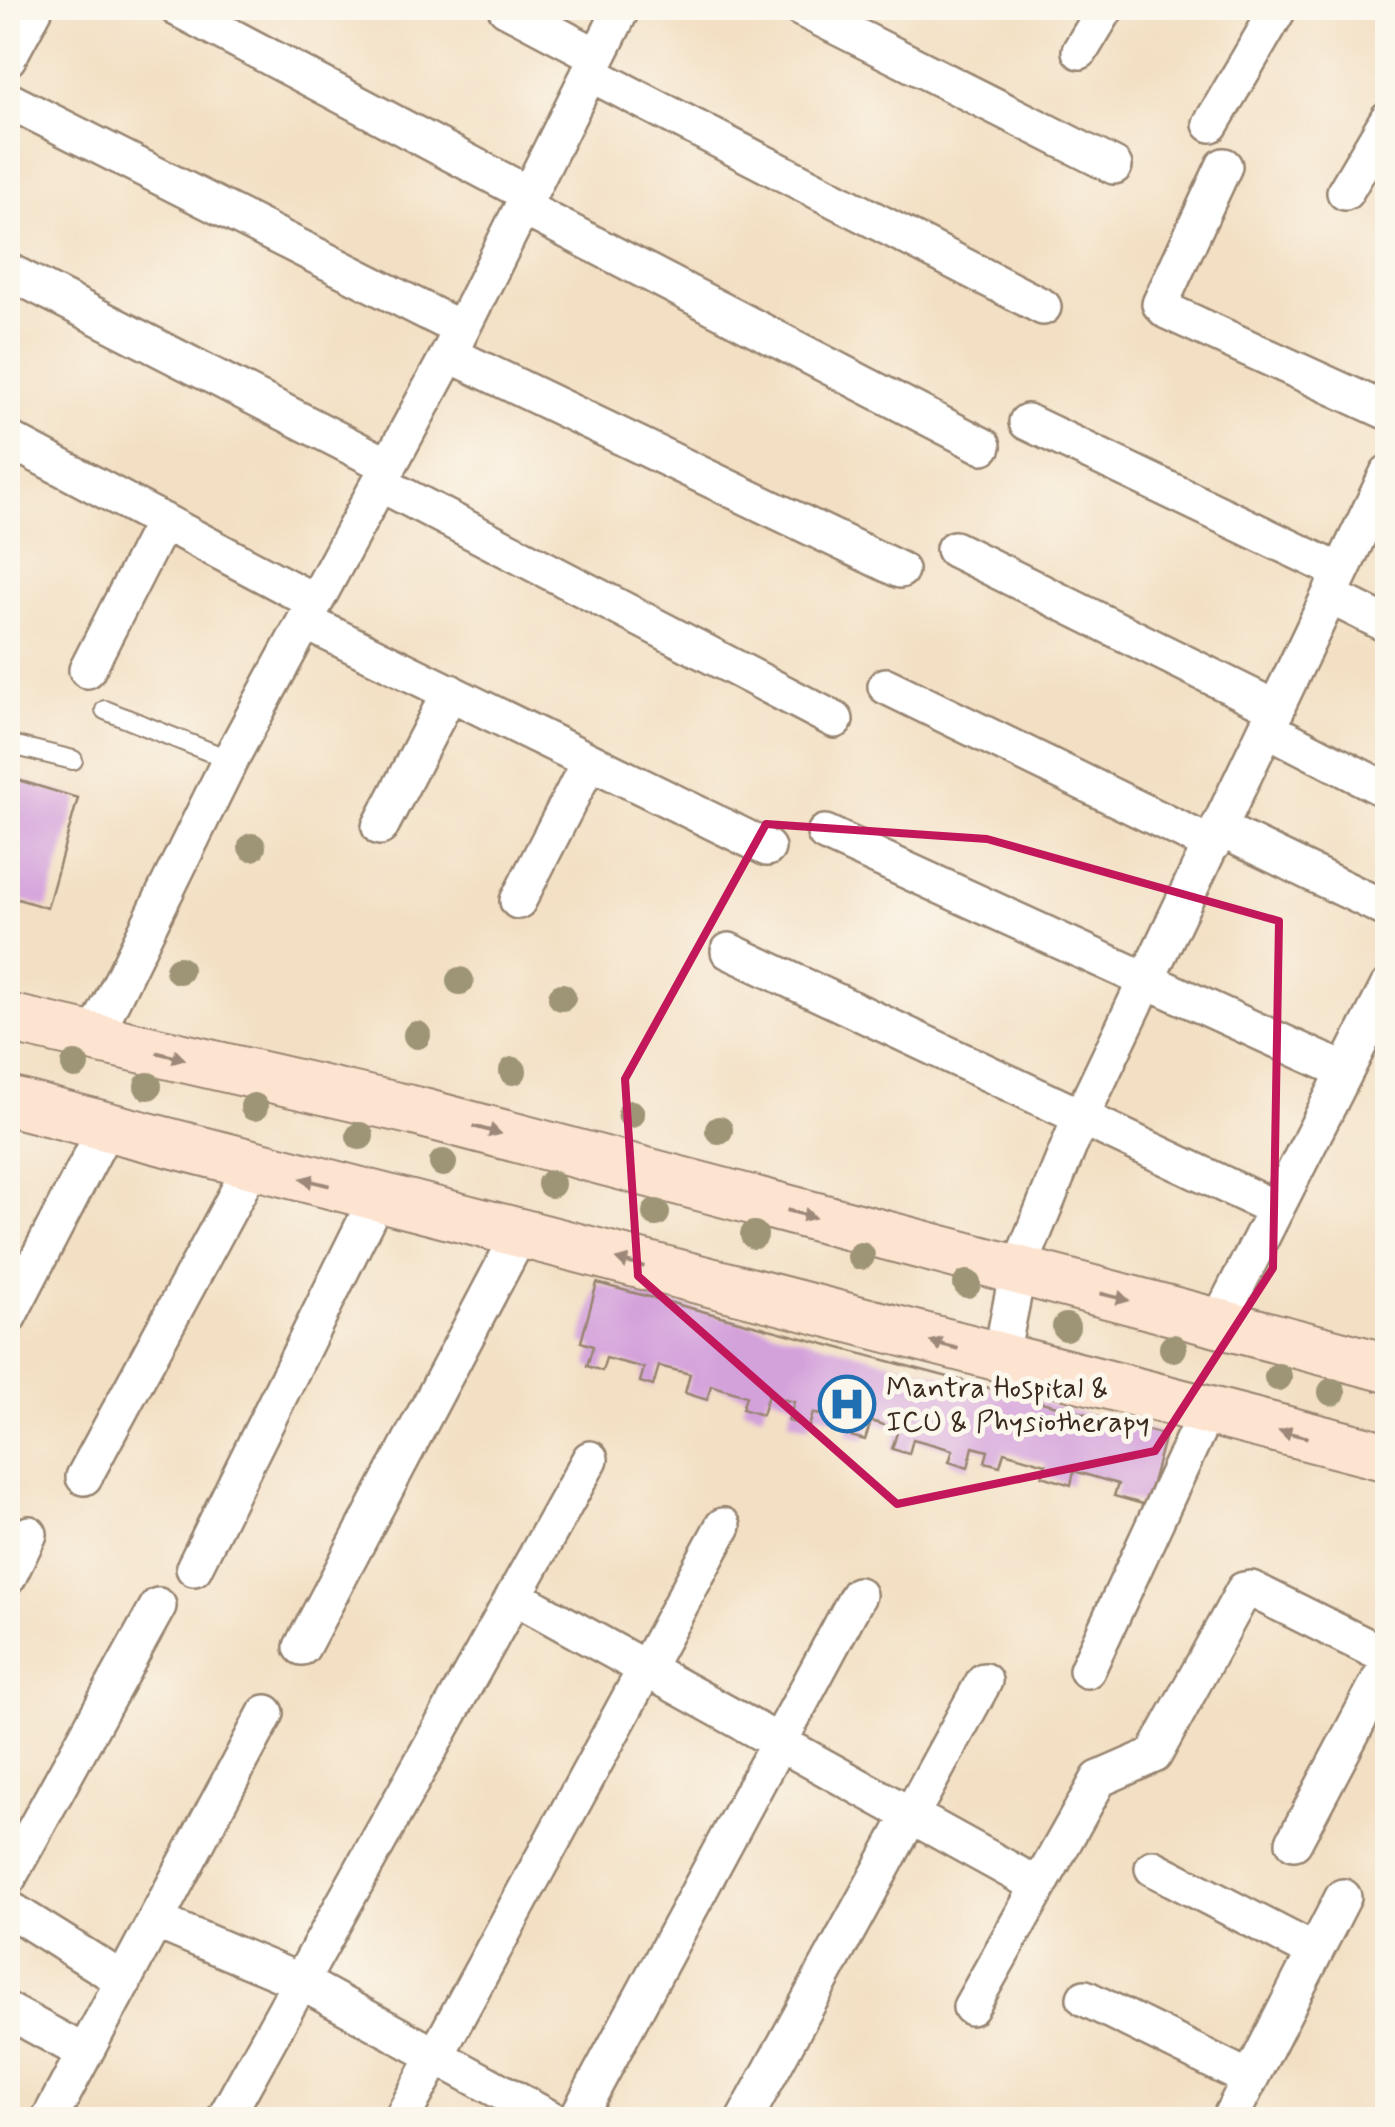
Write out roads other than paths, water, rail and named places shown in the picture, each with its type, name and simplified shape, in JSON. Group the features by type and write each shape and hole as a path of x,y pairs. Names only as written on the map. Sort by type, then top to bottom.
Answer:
{"street":[{"path":"8,58 35,8"},
{"path":"177,8 982,446"},
{"path":"506,8 593,64 1043,307"},
{"path":"94,1037 230,760 455,341 622,8"},
{"path":"800,8 1114,166"},
{"path":"1080,51 1106,8"},
{"path":"1211,124 1279,8"},
{"path":"8,100 455,341 900,570"},
{"path":"1345,192 1388,119"},
{"path":"1224,166 1160,304 1388,412"},
{"path":"8,270 835,720"},
{"path":"1027,422 1335,584 1388,625"},
{"path":"13,454 163,522 450,692 767,848"},
{"path":"1000,1360 1018,1272 1080,1118 1388,472"},
{"path":"86,670 163,522"},
{"path":"954,549 1272,719 1388,791"},
{"path":"886,686 1216,837 1388,910"},
{"path":"380,828 450,692"},
{"path":"518,901 590,762"},
{"path":"826,833 1345,1071"},
{"path":"729,951 1276,1209"},
{"path":"1218,1323 1388,987"},
{"path":"8,1018 415,1111 1018,1272 1385,1360"},
{"path":"8,1101 1388,1457"},
{"path":"8,1318 107,1126"},
{"path":"84,1477 252,1166"},
{"path":"194,1568 376,1198"},
{"path":"302,1647 520,1234"},
{"path":"1087,1670 1206,1412"},
{"path":"224,2120 590,1460"},
{"path":"401,2120 644,1665 723,1526"},
{"path":"8,1577 30,1534"},
{"path":"971,2007 1102,1776 1149,1761 1154,1755 1247,1589 1388,1661 1294,1842"},
{"path":"576,2120 858,1595"},
{"path":"514,1596 1039,1886"},
{"path":"8,1878 158,1606"},
{"path":"744,2120 984,1680"},
{"path":"49,2120 266,1713"},
{"path":"1153,1868 1315,1952"},
{"path":"1230,2120 1343,1896"},
{"path":"8,1908 124,1981"},
{"path":"156,1921 301,1982 553,2120"},
{"path":"1085,1998 1250,2079"},
{"path":"8,2011 85,2053"}],"lane":[{"path":"105,710 230,760"},
{"path":"8,744 73,760"}],"place":[{"name":"Mantra Hospital & ICU & Physiotherapy","path":"847,1404"}]}
